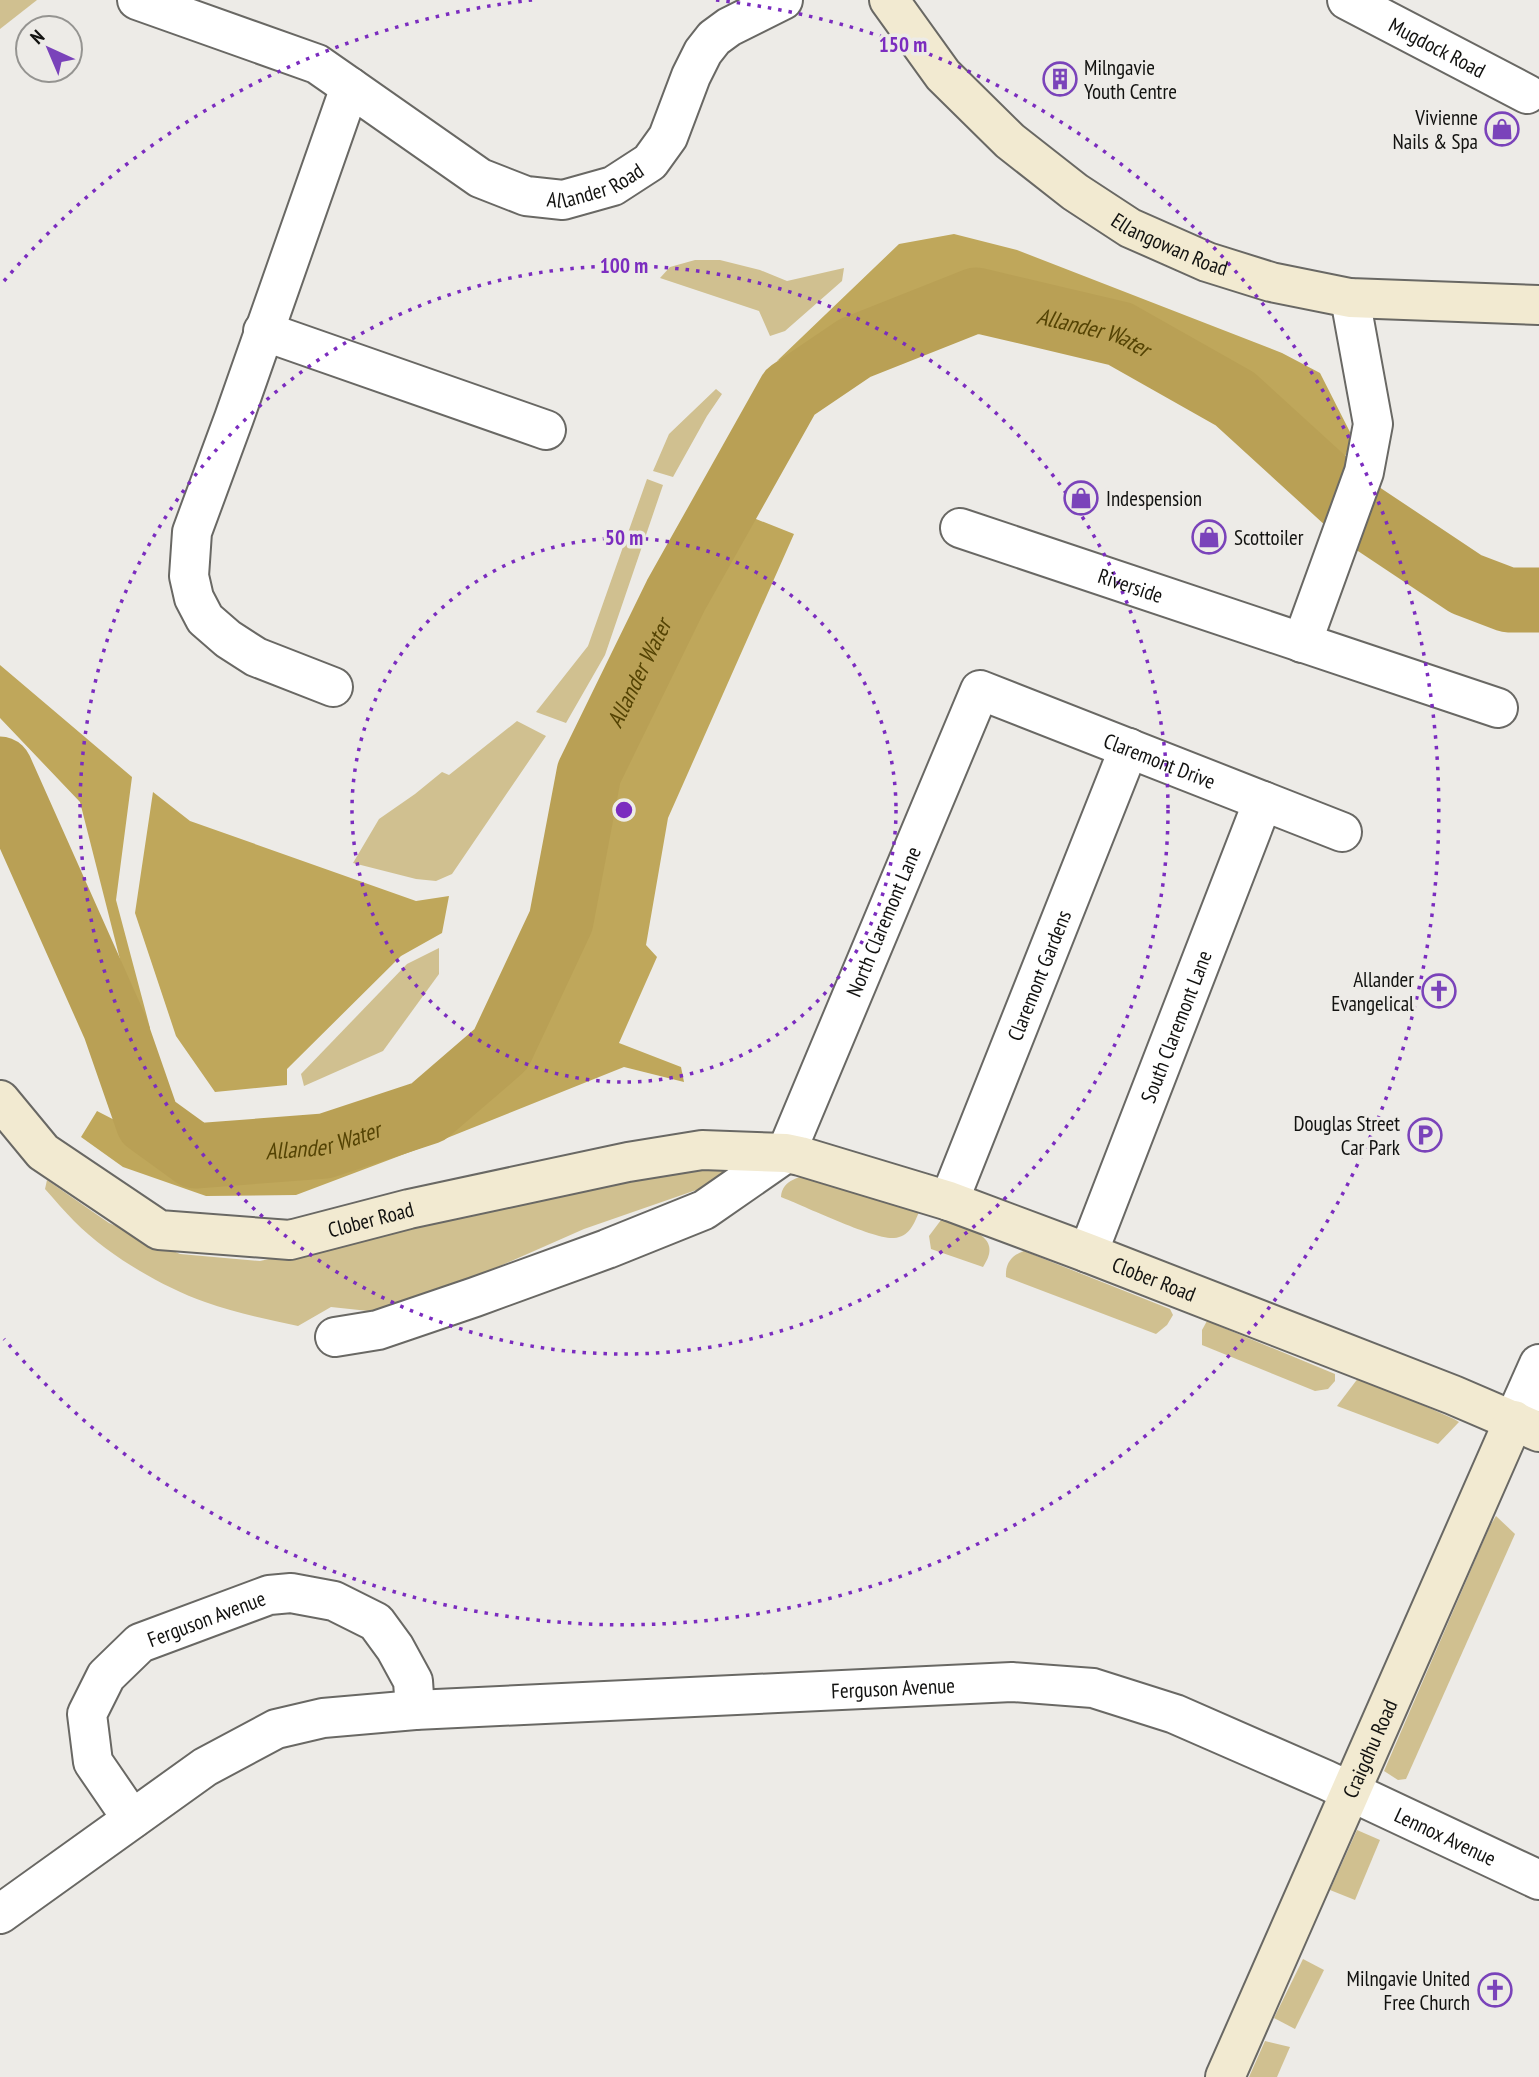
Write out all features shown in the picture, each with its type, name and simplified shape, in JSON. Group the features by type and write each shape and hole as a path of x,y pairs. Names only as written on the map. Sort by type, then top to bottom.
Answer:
{"street":[{"name":"Allander Road","path":"137,0 317,64 480,178 526,196 563,200 613,186 650,162 668,137 691,76 703,52 714,38 729,27 783,0"},
{"name":"Ellangowan Road","path":"889,0 943,75 1010,141 1086,200 1130,228 1207,262 1271,282 1350,298 1539,305"},
{"name":"Mugdock Road","path":"1347,0 1527,94"},
{"path":"333,687 256,657 228,639 205,619 194,598 189,576 192,532 350,87"},
{"path":"1302,643 1364,472 1373,424 1350,298"},
{"path":"263,331 545,430"},
{"name":"Riverside","path":"960,528 1498,708"},
{"name":"Claremont Drive","path":"980,690 1342,832"},
{"name":"North Claremont Lane","path":"786,1153 980,690"},
{"name":"Claremont Gardens","path":"950,1201 1129,748"},
{"name":"South Claremont Lane","path":"1088,1253 1263,801"},
{"name":"Clober Road","path":"1,1102 43,1152 159,1230 290,1240 409,1209 628,1162 702,1150 786,1153 950,1201 1527,1426"},
{"path":"335,1337 378,1330 619,1244 704,1210 786,1153"},
{"path":"1527,1426 1539,1364"},
{"name":"Craigdhu Road","path":"1225,2077 1350,1792 1527,1426"},
{"name":"Ferguson Avenue","path":"132,1819 93,1762 87,1714 106,1676 139,1643 270,1595 291,1593 334,1601 376,1622 395,1648 413,1681 415,1710"},
{"name":"Ferguson Avenue","path":"0,1914 205,1767 276,1729 323,1718 415,1710 1012,1682 1093,1688 1175,1714 1350,1792"},
{"name":"Lennox Avenue","path":"1350,1792 1539,1880"}],"shaded area":[{"path":"0,0 37,0 19,14 14,14 14,18 0,29"},
{"path":"954,234 1017,250 1282,353 1320,373 1353,438 1340,468 1255,402 1159,339 1056,298 951,291 777,361 899,244"},
{"path":"695,260 720,260 760,270 787,281 844,268 842,281 785,331 770,336 759,311 660,278 670,267"},
{"path":"716,389 722,394 673,477 653,471 669,434"},
{"path":"647,479 663,485 605,655 566,723 536,712 588,646"},
{"path":"737,507 751,517 794,534 668,818 646,945 657,957 619,1043 681,1067 684,1082 624,1067 296,1195 206,1196 123,1167 81,1137 97,1111 132,1129 193,1168 324,1160 468,1106 540,1028 574,922 606,795"},
{"path":"0,665 132,777 116,900 150,1028 143,1050 80,802 0,718"},
{"path":"517,721 546,736 452,874 436,881 416,879 353,863 379,819 442,772 449,775"},
{"path":"153,792 190,821 416,901 449,896 442,933 401,956 287,1069 287,1085 215,1092 176,1036 135,913"},
{"path":"439,948 439,974 383,1051 304,1086 301,1074 407,964"},
{"path":"693,1165 751,1171 584,1229 434,1295 378,1312 331,1307 298,1326 216,1306 153,1278 102,1246 70,1217 45,1189 47,1180 109,1223 180,1254 260,1261"},
{"path":"815,1173 909,1203 919,1212 907,1232 894,1238 872,1234 781,1197 782,1191 789,1183"},
{"path":"941,1220 979,1234 986,1240 989,1256 983,1267 931,1249 929,1236"},
{"path":"1024,1251 1170,1309 1173,1315 1167,1325 1156,1334 1006,1277 1010,1260"},
{"path":"1207,1321 1335,1374 1335,1381 1328,1389 1315,1391 1202,1345 1202,1330"},
{"path":"1359,1377 1459,1422 1438,1444 1337,1406"},
{"path":"1496,1516 1515,1534 1406,1779 1398,1780 1384,1771"},
{"path":"1357,1830 1380,1840 1355,1900 1330,1890"},
{"path":"1303,1959 1324,1970 1295,2029 1274,2018"},
{"path":"1265,2041 1290,2047 1277,2077 1249,2077"}],"waterway":[{"name":"Allander Water","path":"0,769 115,1027 148,1122 195,1156 325,1146 428,1112 501,1049 561,921 589,773 676,595 790,392 855,348 976,300 1120,334 1235,399 1361,514 1466,584 1508,600 1539,600"}],"place":[{"name":"Milngavie Youth Centre","path":"1060,79"},
{"name":"Vivienne Nails & Spa","path":"1502,129"},
{"name":"Indespension","path":"1081,498"},
{"name":"Scottoiler","path":"1209,537"},
{"name":"Allander Evangelical","path":"1439,991"},
{"name":"Douglas Street Car Park","path":"1425,1135"},
{"name":"Milngavie United Free Church","path":"1495,1990"}]}
